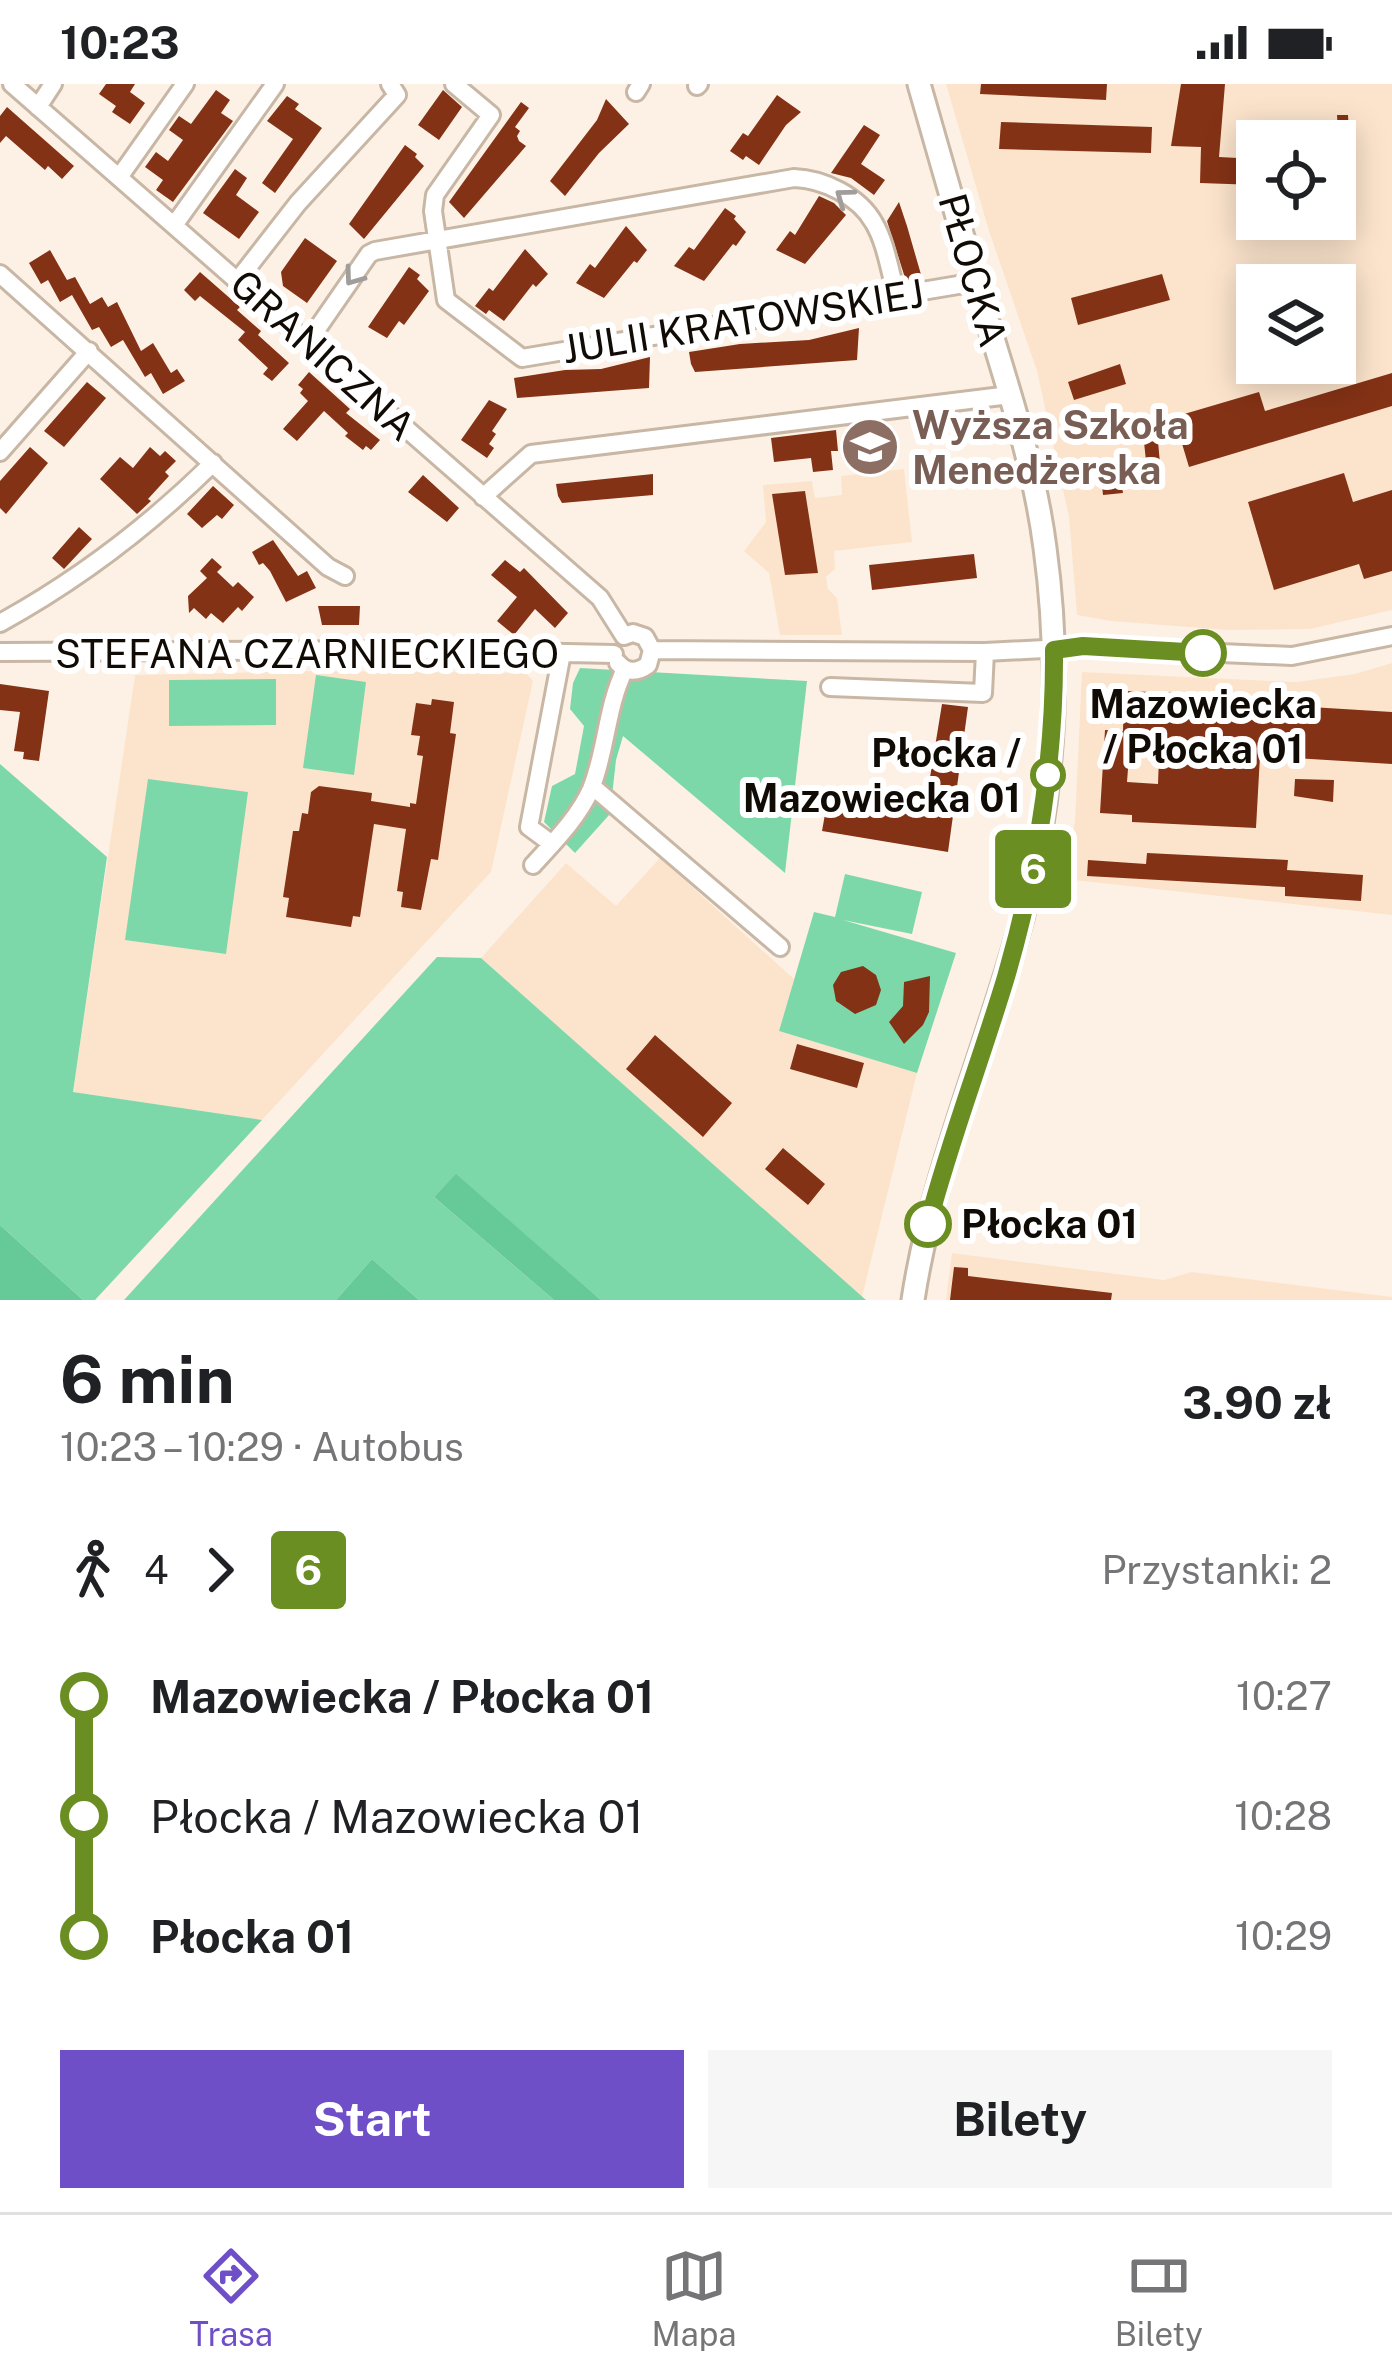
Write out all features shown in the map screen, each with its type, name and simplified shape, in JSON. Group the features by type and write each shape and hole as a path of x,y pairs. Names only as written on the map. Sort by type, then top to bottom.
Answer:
{"main road":[{"name":"PŁOCKA","path":"914,1300 931,1212 1006,977 1036,856 1048,779 1054,650 1045,545 1010,395 919,84"}],"street":[{"name":"GRANICZNA","path":"12,84 600,598 624,636"},
{"path":"38,107 53,84"},
{"path":"120,176 184,84"},
{"path":"175,224 275,84"},
{"name":"JULII KRATOWSKIEJ","path":"458,86 491,115 435,195 433,211 446,300 522,358 976,282"},
{"path":"238,280 398,88"},
{"path":"308,342 369,254 794,178 818,179 867,214 876,225 896,296"},
{"path":"0,274 328,567 345,576"},
{"path":"0,452 89,352"},
{"path":"483,497 531,454 1010,395"},
{"path":"0,622 79,577 127,542 212,464"},
{"path":"533,865 576,816 592,786 624,636 645,637 652,650 643,669 620,662"},
{"path":"652,650 985,652 1083,646 1292,656 1392,637"},
{"name":"STEFANA CZARNIECKIEGO","path":"0,652 429,650 562,653 620,662"},
{"path":"830,687 982,693 985,652"},
{"path":"552,844 530,827 562,653"},
{"path":"592,786 780,947"}],"shaded area":[{"path":"946,84 1392,84 1392,610 1310,629 1227,630 1077,615 1069,517 1037,371"},
{"path":"904,469 912,542 834,551 835,569 826,577 828,589 837,598 842,635 780,635 769,573 744,551 766,522 763,485 812,481 815,498 842,495 841,476"},
{"path":"1392,663 1392,915 1064,879 1075,821 1082,672 1296,682 1355,674"},
{"path":"526,673 533,681 491,872 262,1120 73,1092 135,675"},
{"path":"660,858 794,979 779,1031 917,1073 862,1297 481,958 566,863 616,906"},
{"path":"952,1253 1164,1280 1192,1272 1392,1300 946,1300"}],"green space":[{"path":"580,668 807,681 785,873 623,736 610,814 575,853 544,822 552,786 575,774 584,726 570,709"},
{"path":"316,675 366,682 354,775 303,768"},
{"path":"276,679 276,725 169,726 169,680"},
{"path":"0,764 107,857 73,1092 262,1120 95,1300 83,1300 0,1225"},
{"path":"148,779 248,792 226,954 125,940"},
{"path":"845,874 922,892 912,934 843,920 956,953 917,1073 779,1031 814,912 835,917"},
{"path":"437,957 481,958 866,1300 601,1300 456,1175 434,1197 554,1300 419,1300 372,1259 336,1300 124,1300"},
{"path":"456,1174 601,1300 554,1300 434,1197"},
{"path":"0,1225 83,1300 0,1300"},
{"path":"372,1259 419,1300 336,1300"}],"building":[{"path":"106,84 135,84 130,92 145,103 130,124 112,112 116,106 99,94"},
{"path":"981,84 1107,84 1106,100 980,94"},
{"path":"1181,84 1225,84 1219,157 1236,158 1236,184 1200,183 1201,147 1171,146"},
{"path":"216,90 230,100 221,113 233,121 173,202 156,190 163,180 145,167 156,152 168,161 183,140 169,130 179,116 191,124"},
{"path":"443,90 462,107 439,140 418,125"},
{"path":"777,95 801,112 786,125 759,165 746,156 743,160 730,151 743,133 748,136"},
{"path":"287,96 299,104 295,109 322,128 275,193 262,183 293,139 267,121"},
{"path":"606,99 629,124 565,196 550,181 597,120"},
{"path":"521,102 529,108 515,127 526,146 464,218 449,202"},
{"path":"7,107 74,166 62,179 6,136 0,143 0,116"},
{"path":"1001,122 1152,127 1151,153 999,149"},
{"path":"864,125 880,135 861,164 885,180 874,195 851,178 831,173"},
{"path":"405,145 424,166 364,239 349,224"},
{"path":"235,169 247,178 236,195 259,212 239,239 203,213"},
{"path":"819,196 846,215 805,264 776,250 790,231 795,235"},
{"path":"899,202 922,278 906,281 887,221"},
{"path":"725,208 746,232 736,246 704,281 674,266 689,247 694,250"},
{"path":"626,226 647,250 637,263 604,298 576,283 590,264 595,268"},
{"path":"305,238 337,261 307,303 283,286 281,272"},
{"path":"525,249 548,274 536,287 533,284 504,321 475,306 489,288 493,291"},
{"path":"50,250 67,280 75,277 90,304 102,297 108,307 117,302 141,351 153,343 171,373 177,369 185,381 163,394 151,373 145,377 123,340 111,347 99,327 92,330 72,295 60,302 48,280 41,284 29,263"},
{"path":"409,267 429,291 404,325 399,321 387,338 368,327"},
{"path":"200,272 240,307 237,310 261,331 258,335 289,363 272,381 263,374 268,368 238,340 245,332 200,296 195,301 184,290"},
{"path":"1162,274 1170,300 1078,325 1071,298"},
{"path":"859,328 857,360 695,372 691,364 689,352 809,340"},
{"path":"650,357 649,388 517,398 514,378 601,369"},
{"path":"1120,364 1126,384 1074,400 1068,382"},
{"path":"309,372 350,409 346,413 380,440 371,450 366,446 363,450 345,436 348,433 324,411 297,441 283,429 308,401 298,385"},
{"path":"1392,373 1392,406 1189,467 1174,417 1259,392 1265,411"},
{"path":"87,382 106,398 64,447 44,431"},
{"path":"489,400 507,409 492,431 496,434 489,444 494,448 487,458 461,440"},
{"path":"836,430 833,470 813,472 811,458 774,462 771,438"},
{"path":"1158,441 1161,475 1127,478 1123,493 1103,495 1100,466 1146,461 1144,442"},
{"path":"30,447 48,463 6,514 0,508 0,481"},
{"path":"150,447 176,461 137,514 100,479 120,457 133,468"},
{"path":"1344,473 1353,502 1392,490 1392,571 1364,579 1359,564 1274,590 1248,502"},
{"path":"653,474 653,495 562,503 556,484"},
{"path":"423,475 459,508 447,522 408,492"},
{"path":"213,486 234,505 222,519 217,515 202,528 187,514"},
{"path":"805,491 818,573 785,575 772,494"},
{"path":"79,527 92,539 64,569 52,558"},
{"path":"273,540 298,576 307,571 316,588 286,602 270,571 263,563 259,565 252,552"},
{"path":"974,554 977,578 872,590 869,565"},
{"path":"212,558 222,567 217,572 233,587 238,582 254,597 223,623 211,613 206,619 194,608 189,613 188,596 207,578 200,571"},
{"path":"505,560 520,572 524,568 568,613 555,628 535,609 514,635 497,621 517,597 491,575"},
{"path":"318,606 360,606 359,625 322,625"},
{"path":"0,684 49,691 39,761 23,759 24,752 14,751 20,712 0,710"},
{"path":"1124,691 1263,696 1263,704 1392,712 1392,764 1260,756 1256,828 1132,822 1132,815 1100,813 1105,730 1123,731","holes":["1129,756 1159,757 1158,784 1127,782"]},
{"path":"432,699 454,702 450,733 456,734 438,860 431,859 421,910 401,907 403,892 397,891 406,829 374,824 360,917 353,916 351,927 286,917 289,898 283,897 293,831 299,831 302,813 308,814 311,792 319,786 372,793 371,801 416,804 423,756 417,755 420,736 411,735 416,703 431,705"},
{"path":"942,704 968,707 948,852 822,831 829,792 925,808"},
{"path":"1295,779 1334,780 1333,802 1294,796"},
{"path":"1147,853 1288,860 1287,870 1363,875 1361,901 1285,896 1285,887 1087,876 1088,860 1146,864"},
{"path":"863,966 876,975 881,990 876,1005 855,1014 836,1001 833,985 841,972"},
{"path":"930,976 929,1012 904,1044 889,1022 903,1006 904,982"},
{"path":"655,1035 732,1103 703,1137 626,1069"},
{"path":"797,1044 864,1063 857,1088 790,1069"},
{"path":"783,1148 825,1184 808,1205 765,1169"},
{"path":"954,1267 968,1268 968,1276 1112,1293 1111,1300 950,1300"}],"bus line":[{"name":"6","path":"928,1224 1006,977 1040,838 1054,650 1083,646 1203,653"}],"place":[{"name":"Wyższa Szkoła Menedżerska","path":"870,447"},
{"name":"Mazowiecka / Płocka 01","path":"1203,653"},
{"name":"Płocka / Mazowiecka 01","path":"1048,775"},
{"name":"Płocka 01","path":"928,1224"}]}
